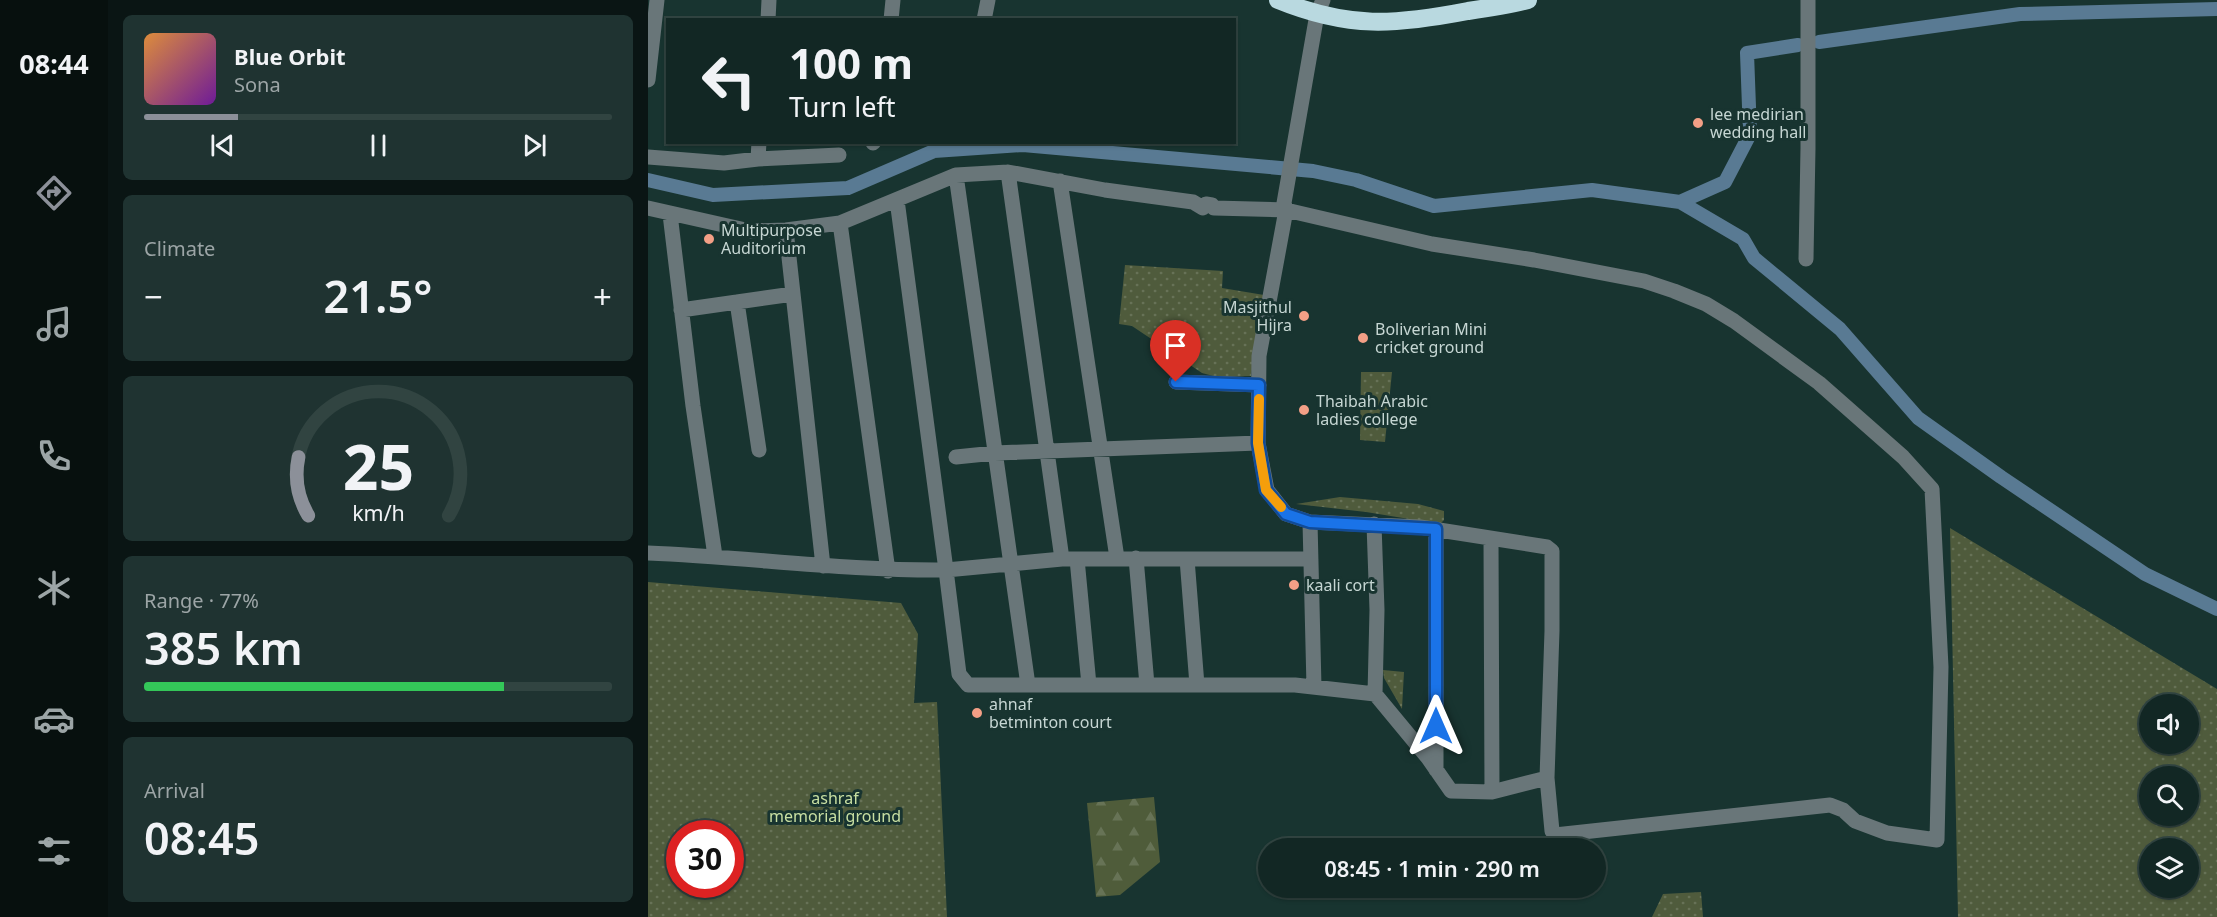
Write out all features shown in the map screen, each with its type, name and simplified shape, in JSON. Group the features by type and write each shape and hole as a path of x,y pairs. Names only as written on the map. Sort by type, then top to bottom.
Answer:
{"highway":[{"path":"1278,0 1320,7 1354,21 1398,22 1528,0"}],"street":[{"path":"648,80 657,0"},
{"path":"768,18 769,0"},
{"path":"891,18 893,0"},
{"path":"984,18 988,0"},
{"path":"1806,259 1808,0"},
{"path":"648,208 750,231 786,230 840,223 956,175 1008,172 1105,190 1193,202 1203,208 1206,204 1214,208 1285,206 1432,244 1644,281 1706,304 1734,321 1819,383 1903,457 1932,489 1941,667 1937,840 1887,833 1855,821 1843,810 1830,805 1555,835 1552,831 1547,777 1552,550 1546,547 1436,529 1310,522 1286,514 1266,490 1258,443 1259,356 1285,206 1295,142 1320,7"},
{"path":"758,159 759,144"},
{"path":"648,157 724,163 839,155"},
{"path":"1008,172 1062,559"},
{"path":"956,175 1028,685"},
{"path":"1060,181 1117,558"},
{"path":"897,200 959,674 968,685 1295,685 1375,694"},
{"path":"669,214 693,406 715,556"},
{"path":"840,223 888,571"},
{"path":"786,230 823,566"},
{"path":"681,310 793,294"},
{"path":"737,302 759,450"},
{"path":"1176,382 1259,385"},
{"path":"956,457 995,453 1258,443"},
{"path":"1310,522 1314,687"},
{"path":"1374,524 1377,610 1375,694 1418,744 1451,791 1492,792 1547,777"},
{"path":"1436,529 1436,770"},
{"path":"1491,539 1492,792"},
{"path":"648,553 715,556 888,571 946,570 1010,562 1062,559 1311,559"},
{"path":"1136,558 1147,685"},
{"path":"1077,559 1089,685"},
{"path":"1187,559 1197,686"}],"green space":[{"path":"1125,265 1223,271 1222,288 1264,295 1251,376 1217,377 1202,373 1132,326 1119,324"},
{"path":"1361,372 1392,372 1385,442 1360,440"},
{"path":"1340,497 1418,504 1444,511 1444,520 1440,524 1296,504"},
{"path":"1950,528 2217,689 2217,917 1958,917"},
{"name":"ashraf memorial ground","path":"648,582 901,603 918,634 914,703 937,702 947,917 648,917"},
{"path":"1383,670 1404,672 1402,709 1384,678"},
{"path":"1154,797 1160,862 1120,895 1096,897 1087,803"},
{"path":"1701,892 1703,917 1652,917 1663,894"}],"waterway":[{"path":"1819,42 2020,14 2217,9"},
{"path":"1680,202 1725,182 1750,134 1747,53 1798,45"},
{"path":"648,180 713,195 848,188 934,151 1023,145 1313,171 1356,180 1434,206 1592,190 1680,202 1743,239 1754,258 1840,329 1918,418 2145,574 2217,609"}],"slow traffic":[{"path":"1259,399 1258,443 1266,490 1281,507"}],"place":[{"name":"lee medirian wedding hall","path":"1698,123"},
{"name":"Multipurpose Auditorium","path":"709,239"},
{"name":"Masjithul Hijra","path":"1304,316"},
{"name":"Boliverian Mini cricket ground","path":"1363,338"},
{"name":"Thaibah Arabic ladies college","path":"1304,410"},
{"name":"kaali cort","path":"1294,585"},
{"name":"ahnaf betminton court","path":"977,713"}],"route":[{"path":"1176,382 1259,385 1258,443 1266,490 1286,514 1310,522 1436,529 1436,726"}]}
